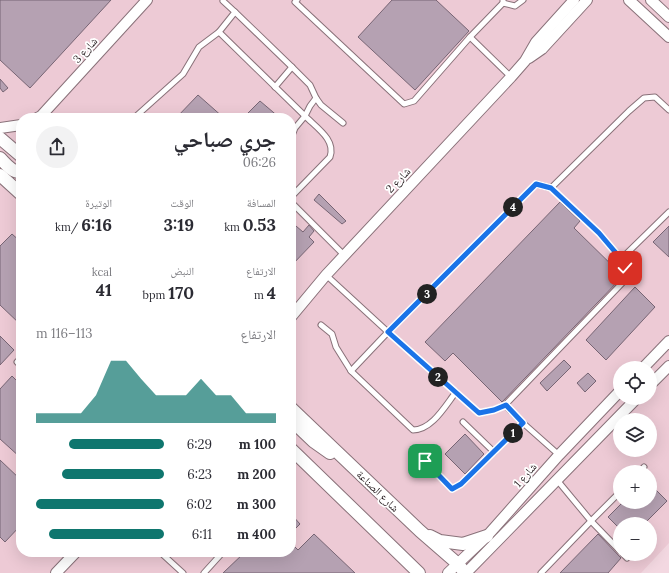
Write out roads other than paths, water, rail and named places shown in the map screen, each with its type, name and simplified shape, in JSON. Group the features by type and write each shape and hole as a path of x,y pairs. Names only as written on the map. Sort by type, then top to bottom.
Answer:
{"street":[{"name":"شارع 3","path":"44,113 147,0"},
{"name":"شارع 2","path":"526,61 536,42 574,0"},
{"name":"شارع 2","path":"296,311 344,255 526,61 542,49 587,0"},
{"path":"629,0 669,37"},
{"path":"650,0 669,17"},
{"path":"0,128 16,126"},
{"path":"0,138 16,152"},
{"path":"0,158 16,172"},
{"path":"0,175 16,190"},
{"path":"0,185 16,191"},
{"path":"650,361 669,341"},
{"path":"657,378 668,368"},
{"name":"شارع 1","path":"463,570 487,536 558,455 613,399"},
{"name":"شارع 1","path":"448,573 463,570 558,480 630,405"},
{"name":"شارع الصناعة","path":"296,413 463,570"},
{"path":"296,425 313,441 334,457 353,467"},
{"path":"296,454 418,573"},
{"path":"420,531 440,541 463,544 487,536"},
{"path":"56,573 71,557"},
{"path":"403,558 411,573"}],"lane":[{"path":"295,1 404,104 414,101 503,1 515,6 524,0"},
{"path":"223,1 310,85 321,105 343,123"},
{"path":"140,113 183,74 199,47 219,32 235,12"},
{"path":"219,32 329,140 332,150 330,157 296,192"},
{"path":"470,37 511,77"},
{"path":"275,87 292,67"},
{"path":"551,188 644,98 655,97 669,110"},
{"path":"296,127 306,116 310,106 316,98"},
{"path":"326,275 388,332 479,413 494,410 506,405 628,277 616,253 599,233 551,188 536,184 388,332 350,371"},
{"path":"296,207 344,255"},
{"path":"620,260 669,212"},
{"path":"321,325 332,334 336,347 350,371 413,430 420,430 433,421 456,392"},
{"path":"506,405 558,455"},
{"path":"462,422 494,452"},
{"path":"425,461 452,489 461,484 523,423"},
{"path":"558,480 591,521 613,544"},
{"path":"541,573 613,499"},
{"path":"165,557 183,573"},
{"path":"204,573 219,557"}]}
